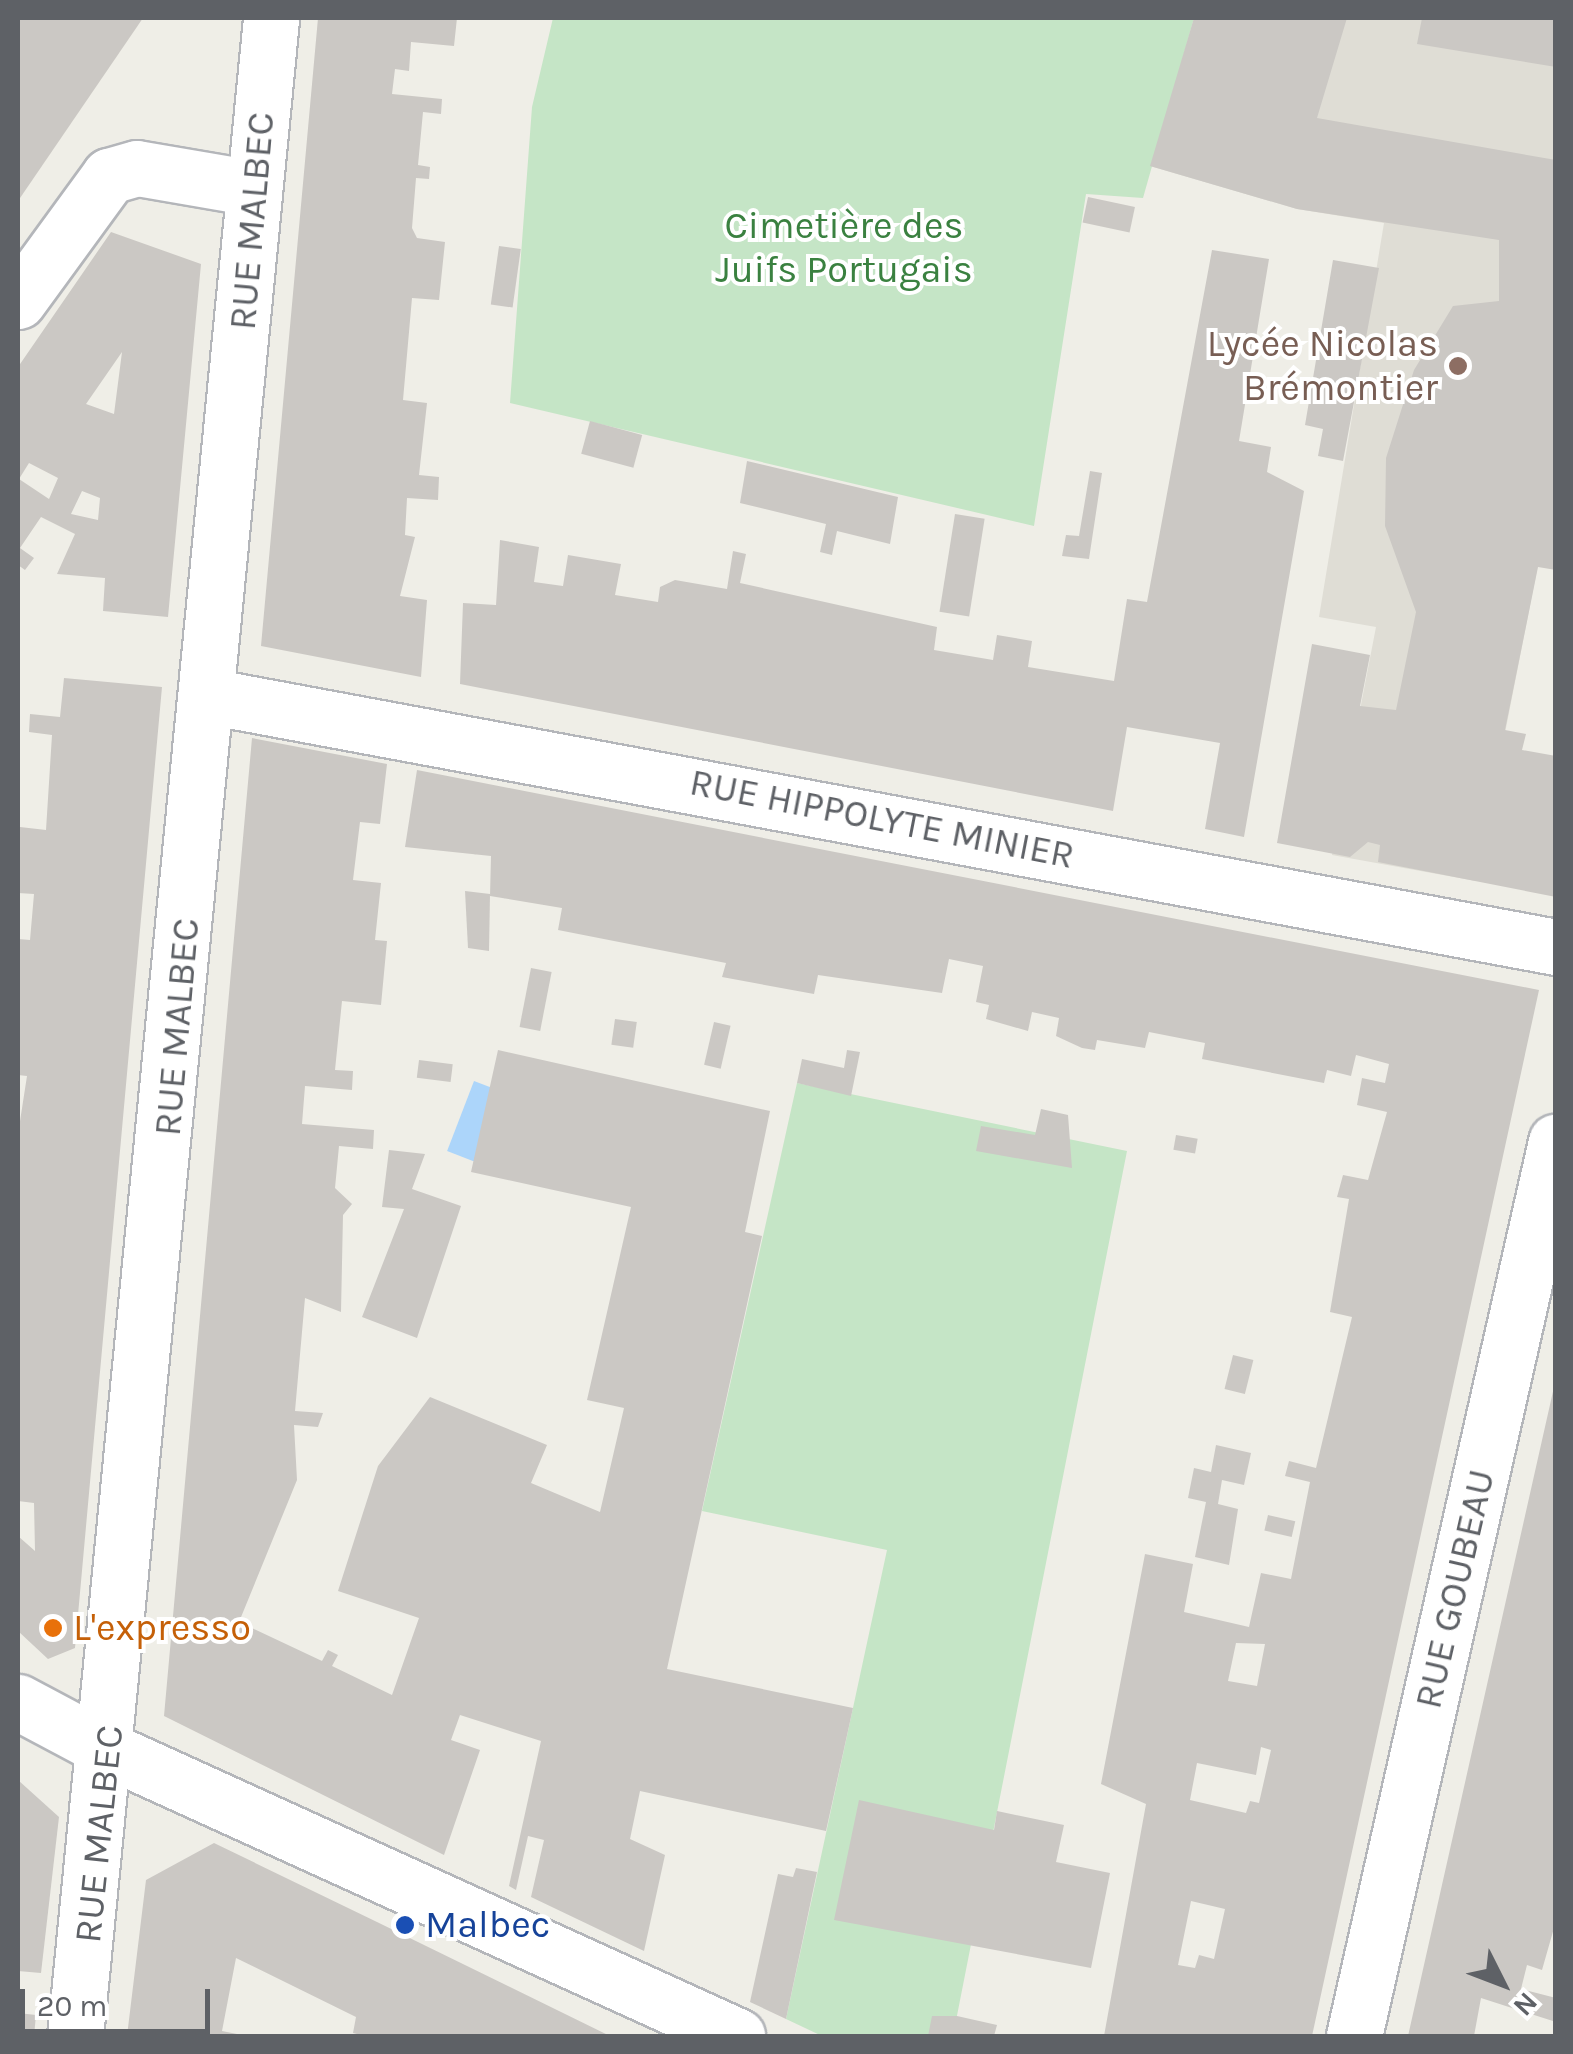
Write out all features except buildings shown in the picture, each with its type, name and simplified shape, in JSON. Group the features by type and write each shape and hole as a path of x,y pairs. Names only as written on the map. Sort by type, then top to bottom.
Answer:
{"street":[{"name":"RUE MALBEC","path":"75,2036 110,1751 271,18"},
{"path":"18,301 109,176 137,168 254,188"},
{"name":"RUE HIPPOLYTE MINIER","path":"208,696 1556,947"},
{"name":"RUE GOUBEAU","path":"1354,2036 1556,1142"},
{"path":"18,1702 110,1751 736,2036"}],"shaded area":[{"name":"Lycée Nicolas Brémontier","path":"1194,18 1555,18 1555,478 1476,881 1332,855 1376,627 1319,617 1384,223 1297,209 1150,166"}],"green space":[{"name":"Cimetière des Juifs Portugais","path":"553,18 1194,18 1143,198 1086,194 1034,526 510,403 532,107"},
{"path":"797,1083 1127,1151 953,2036 822,2036 786,2019 887,1550 702,1511"}],"water":[{"path":"474,1081 503,1092 476,1162 447,1151"}],"place":[{"name":"Lycée Nicolas Brémontier","path":"1458,366"},
{"name":"L'expresso","path":"53,1628"},
{"name":"Malbec","path":"405,1925"}]}
